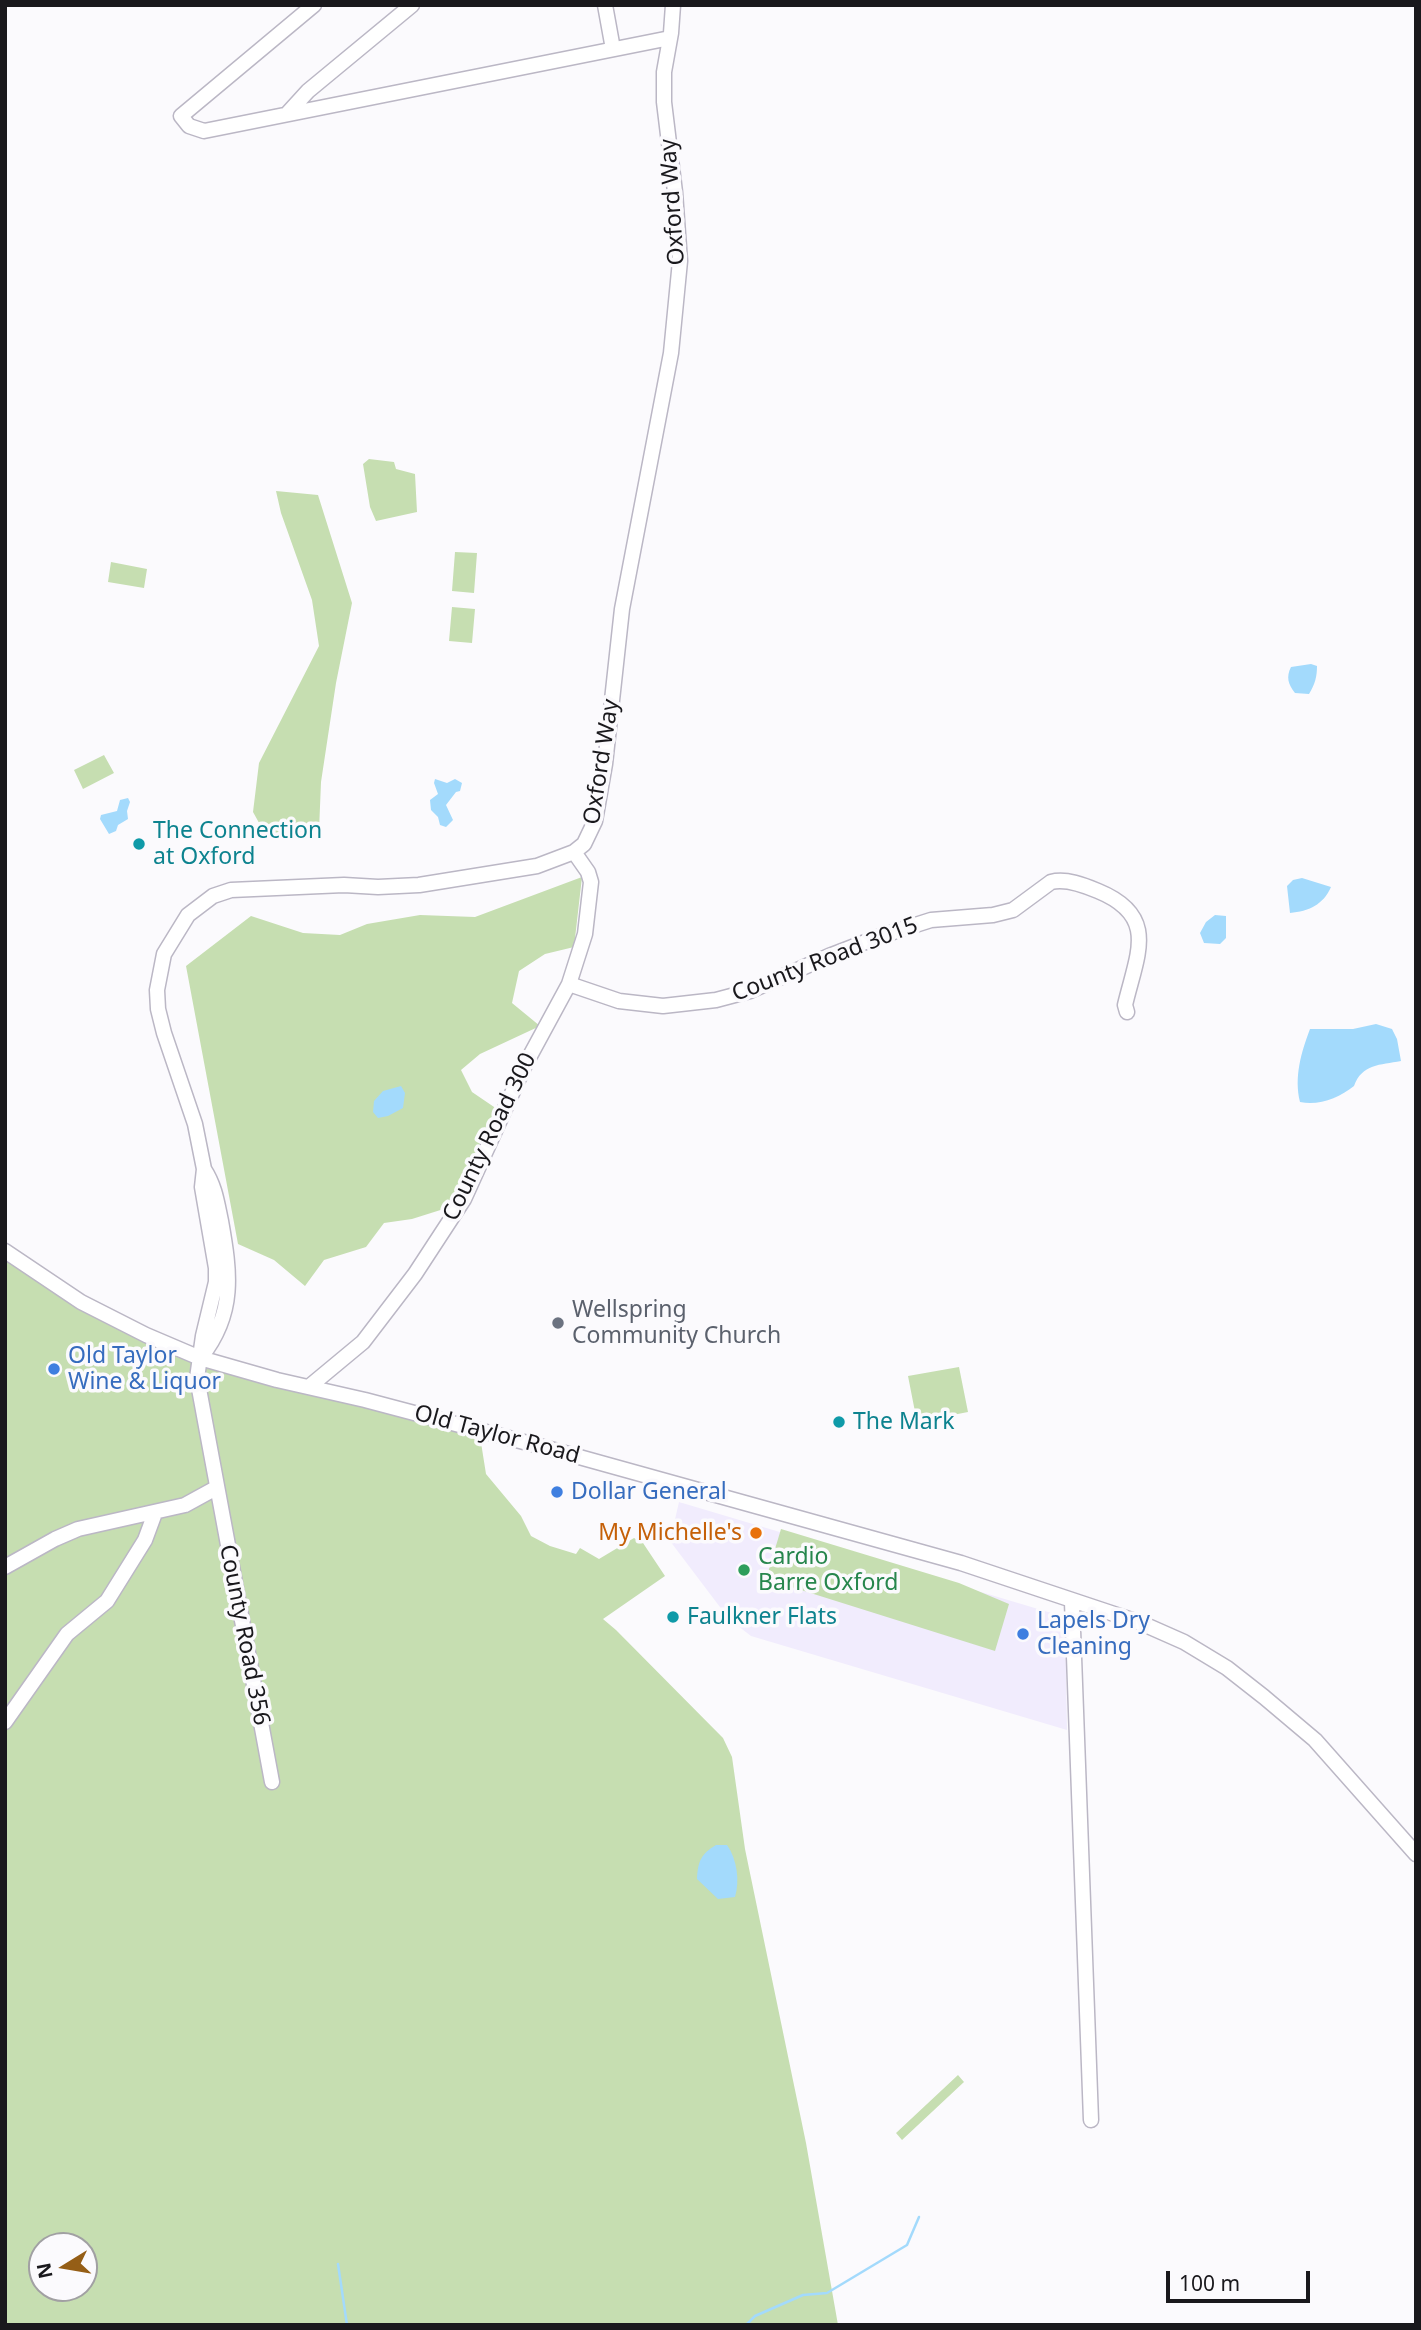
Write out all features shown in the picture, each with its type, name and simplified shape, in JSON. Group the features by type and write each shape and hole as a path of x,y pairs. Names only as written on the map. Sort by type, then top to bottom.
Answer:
{"street":[{"path":"314,5 181,116 189,126 204,131 670,38"},
{"path":"287,114 308,91 412,5"},
{"path":"605,5 613,49"},
{"name":"Oxford Way","path":"200,1358 216,1282 214,1251 202,1187 204,1169 195,1124 158,1009 158,979 164,954 188,915 213,896 231,890 419,885 537,866 574,852 590,835 595,821 605,764 622,609 671,352 680,261 675,192 663,102 673,5"},
{"name":"County Road 300","path":"310,1386 363,1342 415,1273 464,1199 524,1067 569,984 584,933 591,882 588,872 574,852"},
{"name":"County Road 3015","path":"569,984 619,1001 672,1007 716,1000 750,991 828,956 931,920 993,915 1013,910 1051,882 1058,880 1093,888 1112,896 1126,906 1136,919 1139,947 1125,1005 1127,1012"},
{"name":"Old Taylor Road","path":"5,1251 81,1302 146,1335 200,1358 545,1448 961,1563 1141,1623 1184,1642 1227,1668 1315,1740 1416,1854"},
{"name":"County Road 356","path":"200,1358 197,1378 272,1782"},
{"path":"5,1567 78,1529 185,1505 216,1488"},
{"path":"5,1722 67,1634 107,1601 145,1540 155,1513"},
{"path":"1072,1602 1091,2120"}],"shaded area":[{"path":"679,1502 1065,1617 1067,1730 751,1636 729,1619 670,1541"}],"green space":[{"path":"369,459 394,462 396,469 415,474 417,512 376,521 370,507 363,464"},
{"path":"276,491 318,495 352,603 336,683 321,782 319,831 268,839 253,812 259,763 319,646 312,600 281,513"},
{"path":"455,552 477,553 474,593 452,591"},
{"path":"111,562 147,569 144,588 108,582"},
{"path":"452,607 475,609 472,643 449,641"},
{"path":"104,755 114,773 83,789 74,770"},
{"path":"582,877 574,947 545,954 519,971 512,1003 540,1026 480,1054 461,1070 472,1092 497,1109 476,1162 450,1207 412,1219 384,1223 366,1247 324,1260 305,1286 274,1260 238,1244 186,966 251,916 303,933 340,935 367,924 420,915 475,917"},
{"path":"5,1251 36,1271 200,1358 479,1430 486,1474 521,1516 531,1536 550,1546 576,1554 580,1548 599,1559 634,1538 643,1543 665,1576 603,1619 723,1738 732,1757 745,1849 806,2143 838,2325 5,2325"},
{"path":"959,1367 968,1412 917,1422 908,1376"},
{"path":"781,1529 959,1583 1009,1604 995,1651 766,1579"},
{"path":"958,2075 964,2082 902,2140 896,2133"}],"water":[{"path":"1311,664 1317,666 1309,694 1295,693 1288,680 1291,667"},
{"path":"435,779 447,783 455,779 462,783 460,791 456,792 446,805 453,820 446,827 440,825 438,817 431,810 430,800 438,794"},
{"path":"128,798 128,819 109,834 100,819 101,815 117,811 120,800"},
{"path":"1302,878 1331,887 1315,906 1290,913 1287,886 1293,880"},
{"path":"1215,915 1226,916 1226,938 1220,944 1204,943 1200,933 1206,922"},
{"path":"1376,1024 1392,1029 1397,1039 1401,1061 1367,1069 1354,1086 1335,1097 1314,1103 1300,1102 1299,1065 1310,1029 1353,1029"},
{"path":"401,1086 405,1093 403,1108 378,1118 373,1112 374,1101 383,1091"},
{"path":"716,1845 727,1845 733,1857 737,1877 735,1897 718,1899 697,1879 701,1859"}],"waterway":[{"path":"746,2325 755,2316 803,2295 827,2293 907,2245 919,2217"},
{"path":"338,2264 347,2325"}],"place":[{"name":"The Connection at Oxford","path":"139,844"},
{"name":"Wellspring Community Church","path":"558,1323"},
{"name":"Old Taylor Wine & Liquor","path":"54,1369"},
{"name":"The Mark","path":"839,1422"},
{"name":"Dollar General","path":"557,1492"},
{"name":"My Michelle's","path":"756,1533"},
{"name":"Cardio Barre Oxford","path":"744,1570"},
{"name":"Faulkner Flats","path":"673,1617"},
{"name":"Lapels Dry Cleaning","path":"1023,1634"}]}
